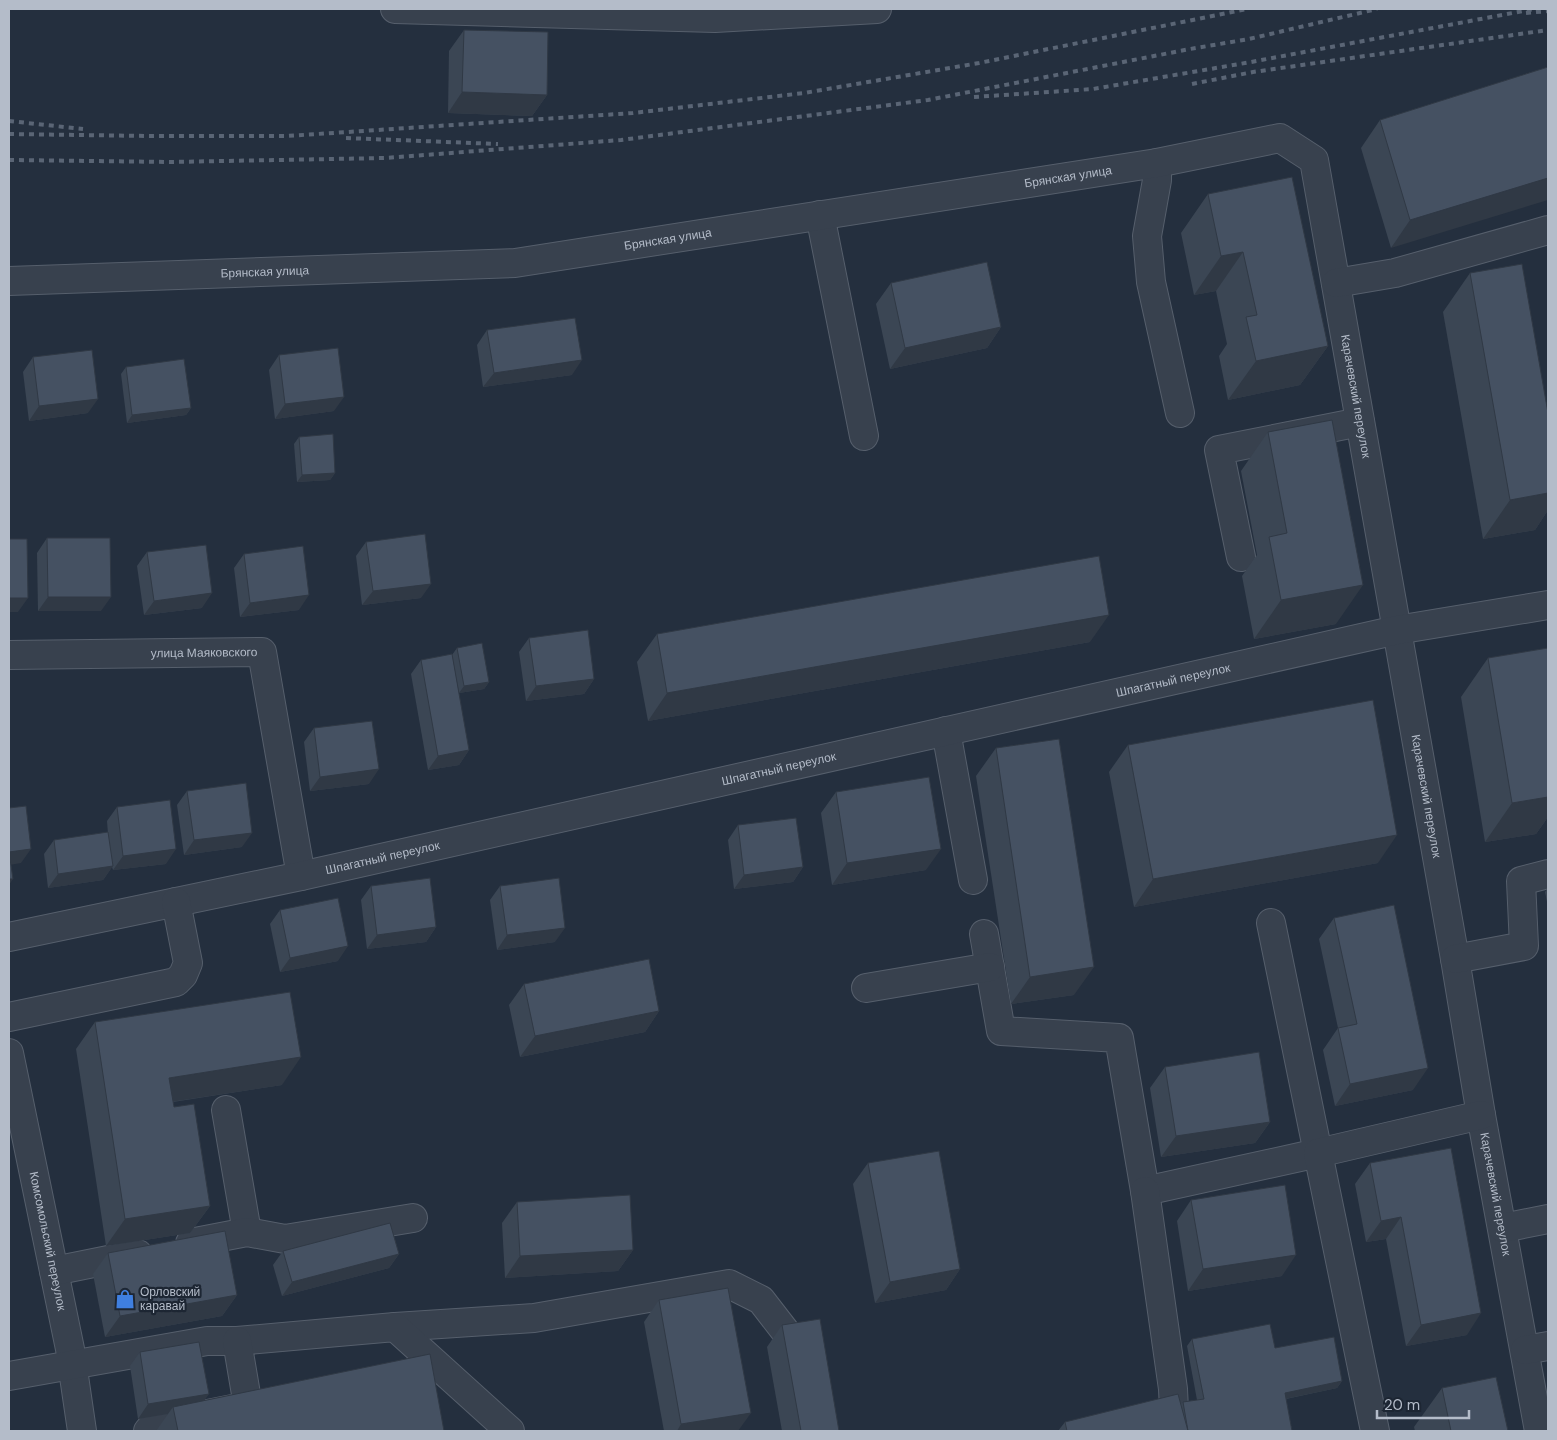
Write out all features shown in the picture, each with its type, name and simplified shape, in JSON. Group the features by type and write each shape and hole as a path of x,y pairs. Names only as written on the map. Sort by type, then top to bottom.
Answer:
{"street":[{"path":"394,9 715,18 877,9"},
{"name":"Брянская улица","path":"9,281 515,263 1157,163 1280,138 1314,160"},
{"name":"Карачевский переулок","path":"1314,160 1481,1115 1503,1228 1536,1348 1539,1431"},
{"path":"1157,163 1158,180 1148,236 1151,282 1180,413"},
{"path":"820,215 864,436"},
{"path":"1336,283 1395,273 1548,230"},
{"path":"1241,557 1220,450 1360,422"},
{"name":"Шпагатный переулок","path":"9,937 301,876 1397,630 1548,604"},
{"name":"улица Маяковского","path":"9,655 262,652 301,876"},
{"path":"946,731 973,880"},
{"path":"1455,959 1524,946 1521,881 1548,874"},
{"path":"9,1018 176,982 183,975 188,963 176,902"},
{"path":"1271,923 1375,1431"},
{"path":"984,934 1001,1032 1119,1038 1145,1190 1173,1389 1175,1431"},
{"path":"866,988 990,967"},
{"name":"Комсомольский переулок","path":"9,1053 72,1364 82,1431"},
{"path":"226,1110 247,1232"},
{"path":"1145,1190 1318,1153 1481,1115"},
{"path":"54,1271 247,1232 285,1239 413,1218"},
{"path":"1503,1228 1548,1219"},
{"path":"9,1376 207,1341 237,1341 395,1327 534,1318 729,1284 761,1300 785,1331"},
{"path":"395,1327 510,1431"},
{"path":"148,1431 153,1424 248,1406 237,1341"}],"building":[{"path":"464,30 548,32 547,95 462,92"},
{"path":"1548,67 1548,178 1410,220 1380,120"},
{"path":"1292,177 1328,346 1256,361 1246,317 1257,315 1243,252 1221,256 1208,194"},
{"path":"987,262 1001,327 905,348 891,283"},
{"path":"1522,264 1548,413 1548,493 1510,500 1470,273"},
{"path":"575,318 582,360 494,373 487,330"},
{"path":"338,348 344,397 285,404 279,355"},
{"path":"92,350 98,399 39,406 33,357"},
{"path":"184,359 191,408 132,415 126,367"},
{"path":"1332,420 1363,585 1281,600 1269,537 1287,533 1268,432"},
{"path":"333,434 335,473 302,475 299,437"},
{"path":"425,534 431,584 373,591 366,542"},
{"path":"47,538 110,538 111,597 48,597"},
{"path":"9,539 27,539 28,598 9,598"},
{"path":"206,545 212,593 154,601 147,552"},
{"path":"303,546 309,595 250,603 244,554"},
{"path":"1099,556 1109,615 667,693 657,634"},
{"path":"588,630 594,679 536,686 529,638"},
{"path":"482,643 489,682 464,686 457,648"},
{"path":"1548,648 1548,797 1512,803 1488,658"},
{"path":"452,654 469,750 438,756 421,660"},
{"path":"1373,700 1397,835 1153,879 1128,745"},
{"path":"372,721 379,769 320,777 314,728"},
{"path":"1059,739 1094,967 1030,977 996,748"},
{"path":"929,777 941,849 847,863 836,792"},
{"path":"246,783 252,833 194,840 187,791"},
{"path":"170,800 176,849 123,856 117,807"},
{"path":"26,806 31,849 9,852 9,808"},
{"path":"796,818 803,867 744,875 738,825"},
{"path":"108,832 113,866 58,874 54,840"},
{"path":"9,852 13,879 9,879"},
{"path":"430,878 436,927 377,935 371,886"},
{"path":"559,878 565,928 507,935 500,886"},
{"path":"338,898 348,946 290,958 280,910"},
{"path":"1394,905 1428,1068 1350,1084 1338,1028 1357,1024 1334,918"},
{"path":"649,959 659,1011 535,1036 524,984"},
{"path":"290,992 301,1057 169,1078 174,1107 194,1104 210,1206 125,1219 95,1022"},
{"path":"1259,1052 1270,1122 1176,1136 1165,1067"},
{"path":"1451,1148 1481,1313 1421,1325 1401,1217 1381,1221 1370,1163"},
{"path":"939,1151 960,1269 890,1282 868,1163"},
{"path":"1285,1185 1296,1255 1203,1269 1191,1200"},
{"path":"630,1195 633,1250 520,1256 517,1202"},
{"path":"390,1223 399,1254 292,1282 283,1251"},
{"path":"225,1231 237,1295 120,1316 108,1253"},
{"path":"728,1288 751,1413 681,1424 659,1300"},
{"path":"820,1319 839,1431 801,1431 782,1325"},
{"path":"1270,1324 1275,1348 1334,1337 1342,1381 1285,1393 1292,1431 1188,1431 1183,1402 1204,1399 1192,1339"},
{"path":"199,1342 209,1394 148,1404 140,1352"},
{"path":"430,1354 444,1431 178,1431 173,1407"},
{"path":"1496,1377 1508,1431 1451,1431 1442,1388"},
{"path":"1178,1394 1188,1431 1067,1431 1065,1422"}],"railway":[{"path":"9,134 287,136 633,113 804,93 979,63 1247,9"},
{"path":"9,160 170,162 385,158 621,140 928,100 1249,39 1377,9"},
{"path":"974,97 1093,89 1251,62 1534,9"},
{"path":"1526,13 1548,11"},
{"path":"1192,84 1253,72 1548,30"},
{"path":"9,121 83,129"},
{"path":"346,138 498,144"}],"place":[{"name":"Орловский каравай","path":"125,1299"}]}
